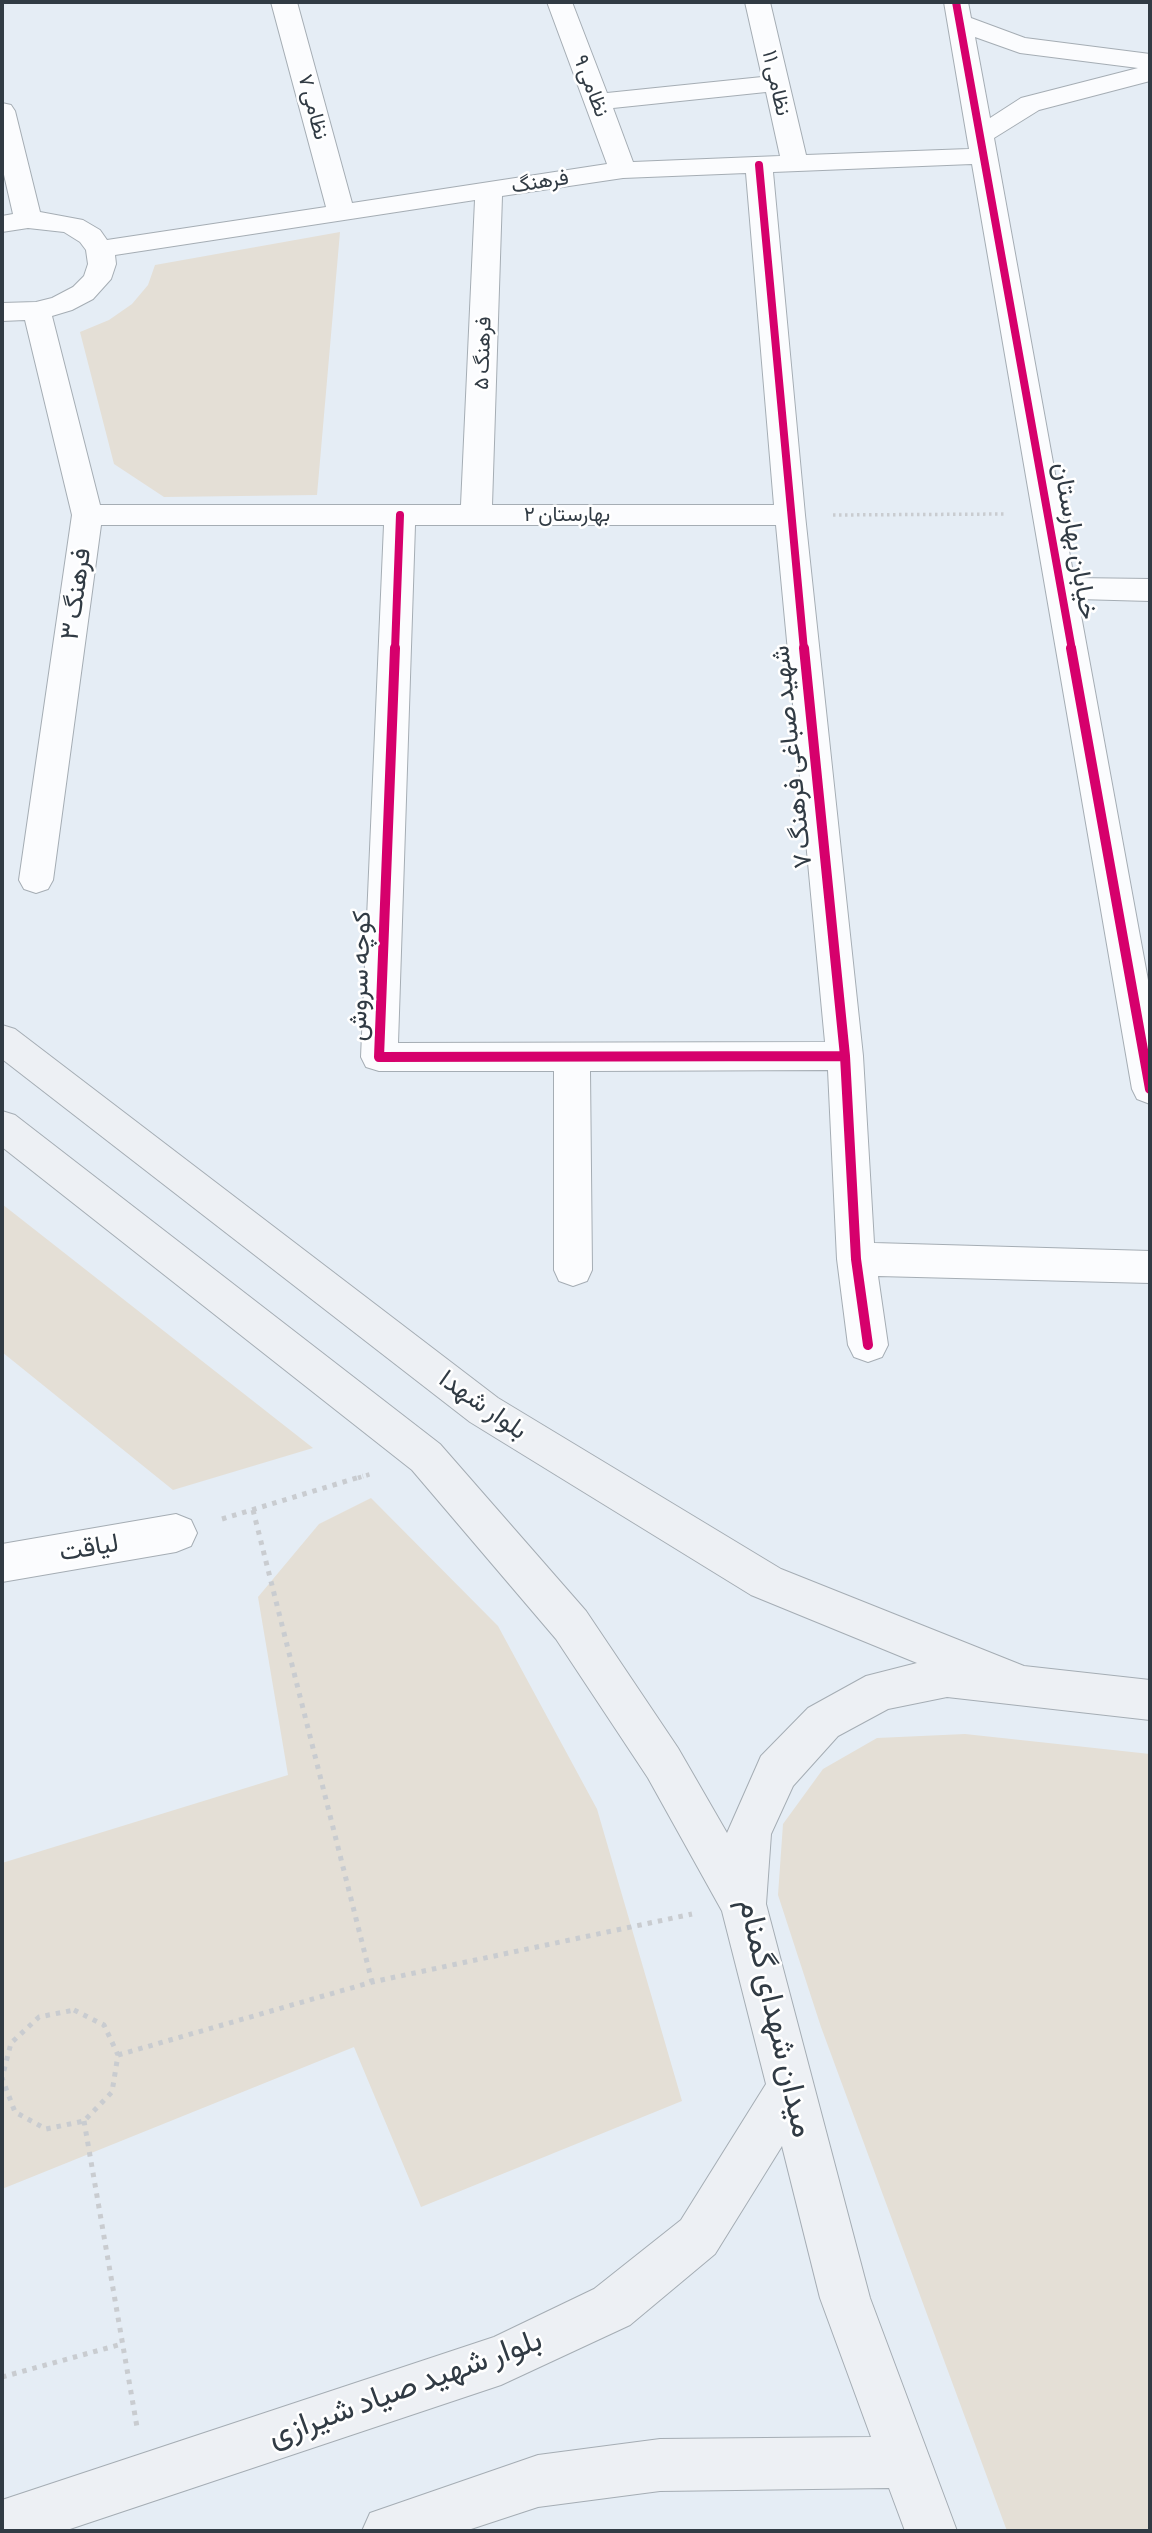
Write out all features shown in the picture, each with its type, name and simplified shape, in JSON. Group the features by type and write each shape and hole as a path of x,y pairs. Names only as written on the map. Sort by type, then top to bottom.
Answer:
{"main road":[{"name":"بلوار شهدا","path":"2,1039 484,1410 765,1582 1017,1683"},
{"path":"2,1126 426,1457 571,1625 663,1763 743,1903"},
{"name":"میدان شهدای گمنام","path":"931,2531 845,2298 743,1903 749,1833 777,1771 823,1722 881,1690 947,1677 1150,1699"},
{"name":"بلوار شهید صیاد شیرازی","path":"2,2526 501,2360 612,2307 698,2237 791,2088"},
{"path":"388,2531 538,2481 660,2465 905,2462"}],"street":[{"name":"نظامی ۷","path":"284,2 341,212"},
{"name":"نظامی ۹","path":"559,2 623,170"},
{"name":"نظامی ۱۱","path":"758,2 794,164"},
{"path":"957,12 1020,45 1150,62"},
{"name":"خیابان بهارستان","path":"957,12 1150,1089"},
{"path":"981,146 1030,104 1150,73"},
{"path":"597,102 776,83"},
{"path":"2,111 15,222 52,221 73,226 90,236 100,248 103,264 97,279 83,293 62,304 37,311 2,312"},
{"name":"فرهنگ","path":"100,248 623,170 794,164 981,146"},
{"name":"شهید صباغی فرهنگ ۷","path":"759,165 790,515 845,1056 856,1259 868,1345"},
{"name":"فرهنگ ۵","path":"476,515 489,190"},
{"name":"فرهنگ ۳","path":"36,880 87,515 37,311"},
{"name":"بهارستان ۲","path":"87,515 790,515"},
{"name":"کوچه سروش","path":"400,515 379,1057 845,1056"},
{"path":"1061,589 1150,590"},
{"path":"572,1056 573,1270"},
{"path":"856,1259 1150,1267"},
{"name":"لیاقت","path":"2,1563 176,1533"}],"path":[{"path":"790,515 1047,514"},
{"path":"176,1533 426,1457"},
{"path":"253,1510 372,1982"},
{"path":"118,2055 372,1982 743,1903"},
{"path":"74,2011 104,2025 118,2055 112,2092 84,2121 46,2129 15,2112 2,2079 11,2043 38,2017 74,2011"},
{"path":"84,2121 146,2478"},
{"path":"2,2378 122,2344"}],"shaded area":[{"path":"340,232 317,495 164,497 114,464 80,332 109,320 132,304 148,285 155,265"},
{"path":"2,1204 313,1448 173,1490 2,1352"},
{"path":"371,1498 498,1626 597,1809 682,2101 421,2207 354,2047 2,2189 2,1863 288,1775 258,1597 319,1524"},
{"path":"965,1734 1150,1754 1150,2531 1007,2531 821,2027 778,1895 783,1824 823,1769 877,1738"}],"cycle path":[{"path":"956,2 1150,1089"},
{"path":"759,165 790,515 845,1056 856,1259 868,1345"},
{"path":"400,515 379,1057 845,1056"}]}
